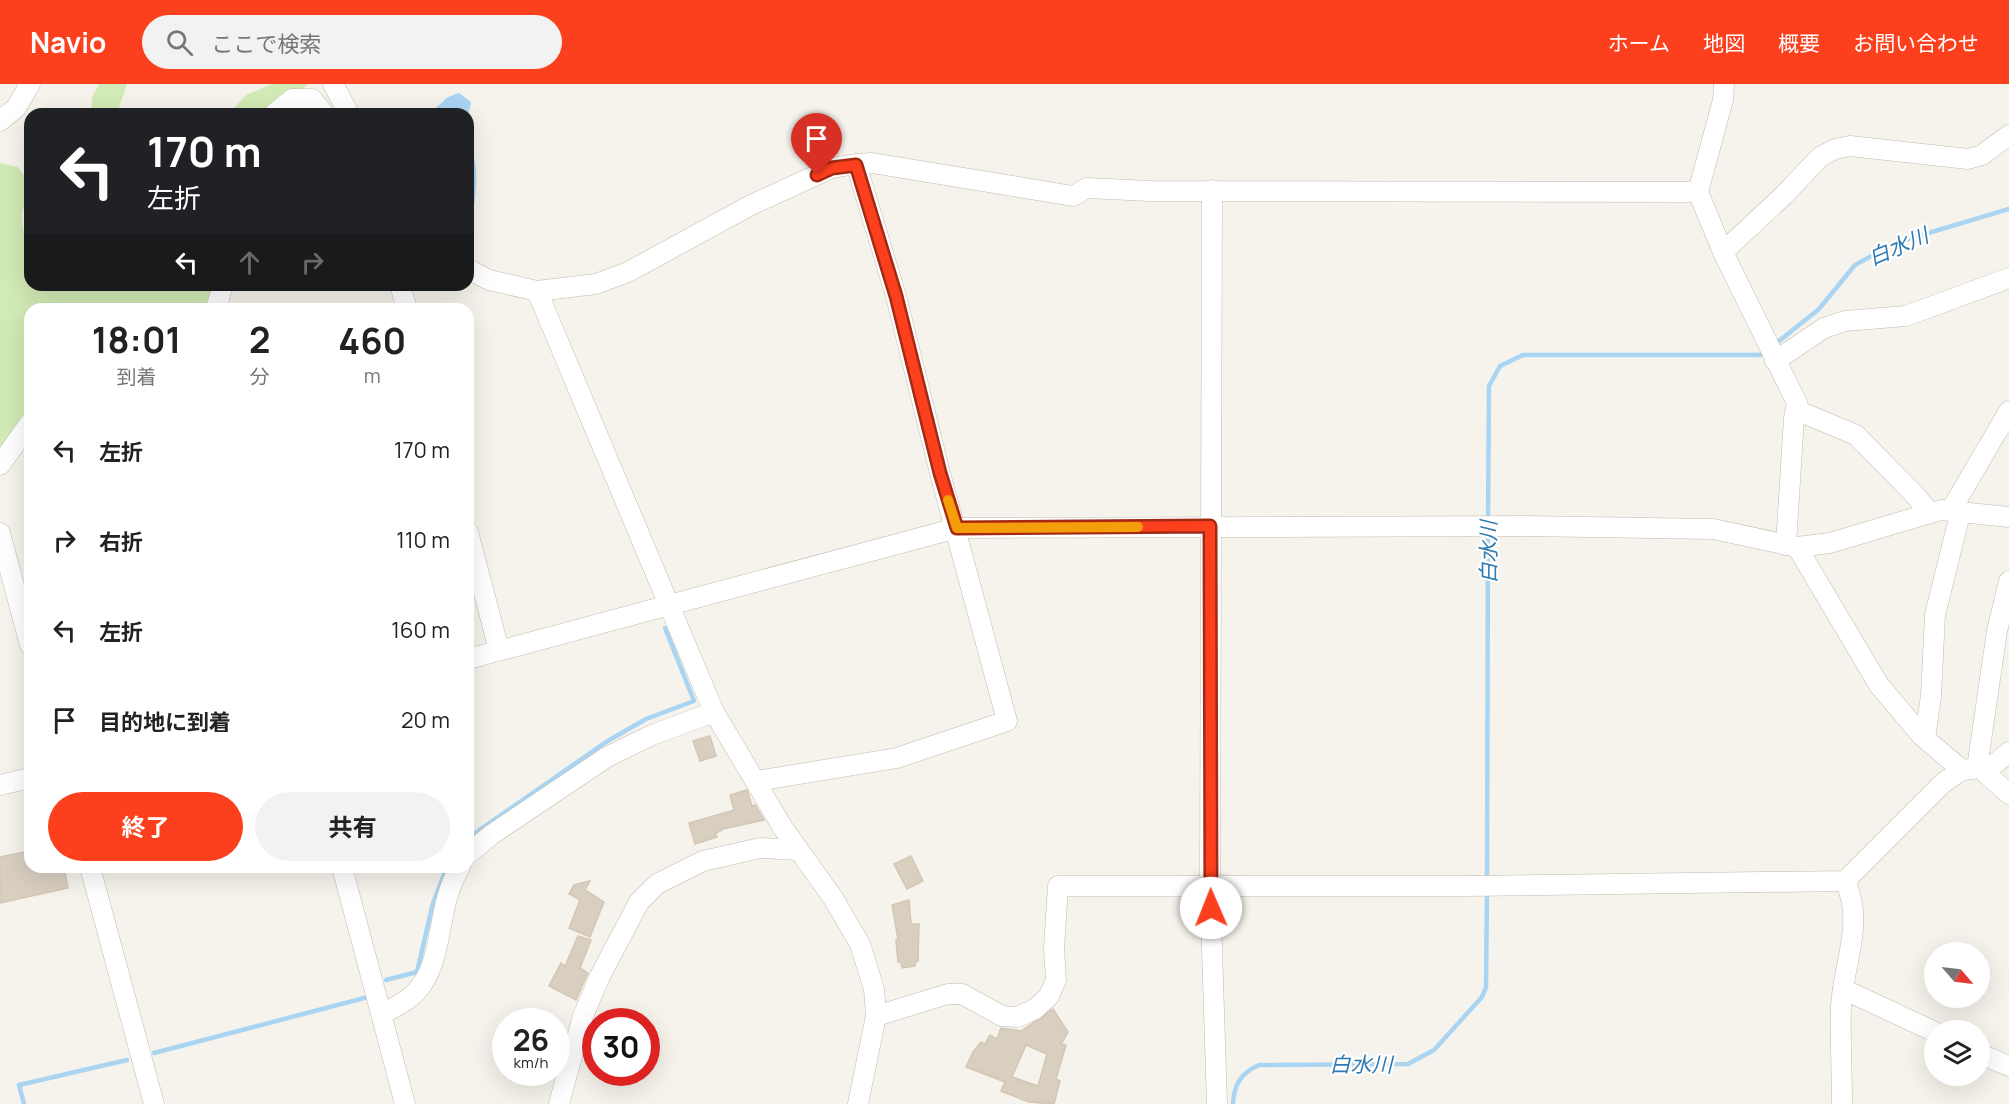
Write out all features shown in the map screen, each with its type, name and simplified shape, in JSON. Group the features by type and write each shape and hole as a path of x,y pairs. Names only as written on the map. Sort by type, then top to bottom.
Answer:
{"street":[{"path":"0,121 16,108 30,84"},
{"path":"333,84 346,108"},
{"path":"1724,84 1723,100 1698,192 1723,252 1797,403 1791,546 1879,685 1900,713 1925,738 2009,794"},
{"path":"281,108 292,99 312,99 319,108"},
{"path":"1723,252 1784,195 1820,157 1835,149 1850,147 1968,159 1982,155 2009,135"},
{"path":"474,272 489,280 537,291 596,284 628,272 751,205 832,168 856,165 884,165 1072,196 1087,188 1150,191 1698,192"},
{"path":"756,781 897,758 1007,721 957,528 940,473 896,296 856,165"},
{"path":"1212,190 1210,886 1217,1104"},
{"path":"1775,361 1824,328 1845,321 1906,316 2009,278"},
{"path":"537,291 714,712 798,850 833,898 860,944 874,989 876,1017 858,1104"},
{"path":"1796,410 1856,435 1929,512"},
{"path":"1925,738 1931,696 1935,615 1956,510 2009,411"},
{"path":"0,465 24,431"},
{"path":"474,657 957,528 1210,526 1713,529 1733,531 1791,546 1830,543 1929,512 1956,510 2007,514"},
{"path":"0,533 24,623"},
{"path":"474,555 499,650"},
{"path":"1974,770 1997,631 2009,581"},
{"path":"474,849 491,835 607,757 652,735 714,712"},
{"path":"876,1017 948,994 962,994 1002,1016 1017,1017 1035,1009 1049,996 1056,980 1054,948 1058,886 1845,881 1943,783 2009,752"},
{"path":"0,785 24,779"},
{"path":"559,1104 583,1016 600,976 639,902 657,884 703,861 760,848 798,850"},
{"path":"92,873 153,1104"},
{"path":"344,873 405,1104"},
{"path":"382,1014 404,1002 425,979 433,957 445,898 457,873"},
{"path":"1842,1104 1843,989 1853,919 1853,898 1845,881"},
{"path":"1843,989 1924,1027"},
{"path":"1990,1058 2009,1066"}],"green space":[{"path":"99,84 127,84 119,108 91,108 92,97"},
{"path":"272,84 309,84 275,108 234,108 246,95"},
{"path":"0,163 18,167 24,177 22,219 24,291 214,291 210,303 24,303 24,415 0,452"}],"water":[{"path":"459,93 471,102 470,108 436,108 448,97"},
{"path":"474,158 476,176 474,208"}],"building":[{"path":"710,736 716,756 700,761 693,741"},
{"path":"747,790 752,806 755,805 764,820 723,829 715,834 717,837 695,844 689,823 734,810 730,795"},
{"path":"24,852 24,873 65,873 68,888 0,903 0,857"},
{"path":"911,856 923,881 907,889 894,864"},
{"path":"590,881 585,890 604,902 590,937 569,928 580,900 569,894 574,885"},
{"path":"909,900 911,924 919,924 918,961 915,966 902,968 901,962 898,962 896,940 898,939 892,905"},
{"path":"578,936 591,940 580,968 588,973 576,1000 549,986 561,963 565,966"},
{"path":"1053,1009 1068,1032 1061,1044 1066,1045 1056,1079 1060,1081 1054,1104 1029,1102 1001,1091 1005,1082 966,1067 973,1052 981,1042 985,1044 990,1035 997,1039 1001,1028 1021,1031","holes":["1026,1045 1047,1054 1038,1086 1012,1077"]}],"waterway":[{"name":"白水川","path":"1774,345 1819,309 1855,265 1895,243 2009,209"},
{"name":"白水川","path":"1488,522 1489,386 1500,366 1523,355 1760,355 1765,352"},
{"name":"白水川","path":"1487,882 1488,530"},
{"path":"474,834 606,742 646,719 694,701 665,628"},
{"path":"386,980 417,972 433,903 445,873"},
{"name":"白水川","path":"1233,1104 1240,1080 1247,1072 1259,1065 1408,1064 1434,1050 1482,997 1486,987 1487,890"},
{"path":"154,1053 368,997"},
{"path":"24,1104 19,1085 127,1060"}],"slow traffic":[{"path":"948,500 957,528 1138,527"}],"route":[{"path":"817,175 832,168 856,165 896,296 940,473 957,528 1210,526 1211,908"}]}
